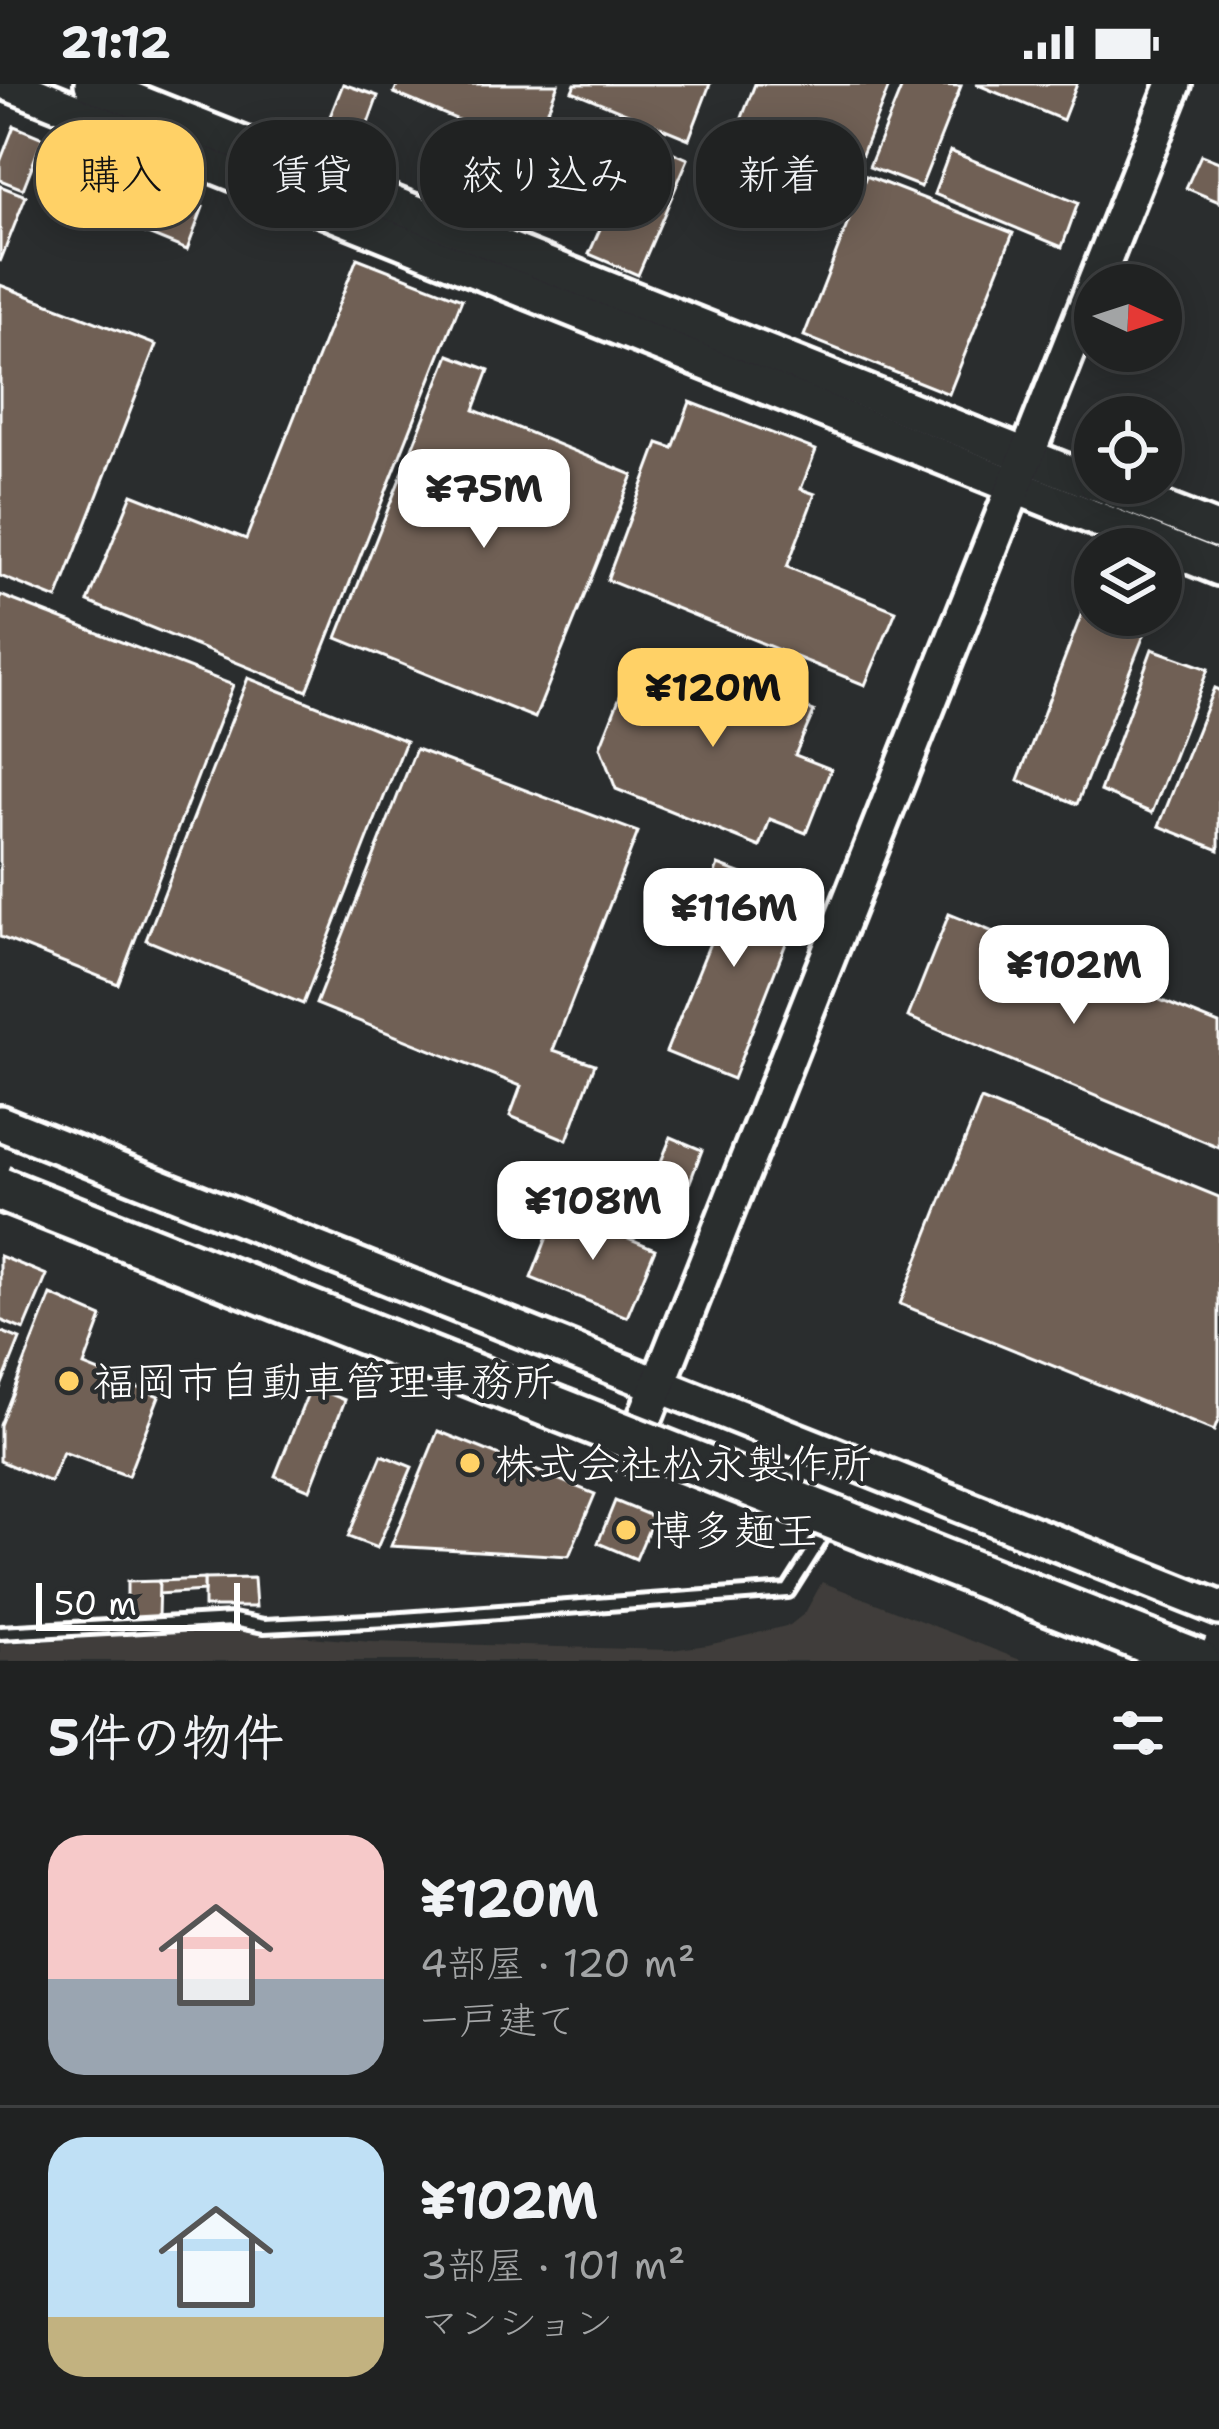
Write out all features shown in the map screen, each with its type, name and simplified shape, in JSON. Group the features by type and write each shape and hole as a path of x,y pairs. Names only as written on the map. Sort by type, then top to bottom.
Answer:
{"highway":[{"path":"0,1189 1197,1661"},
{"path":"0,1202 1156,1661"}],"street":[{"path":"10,84 1219,568"},
{"path":"92,84 1074,474"},
{"path":"630,1456 1174,84"},
{"path":"1150,504 1219,531"},
{"path":"0,1123 1219,1608"},
{"path":"0,1202 1141,1661"}],"lane":[{"path":"0,1633 233,1620 264,1626 389,1620 788,1591 824,1534"}],"shaded area":[{"path":"822,1582 1023,1661 0,1661 0,1644 223,1630 372,1642 671,1650 790,1625 805,1613"}],"building":[{"path":"343,84 378,96 369,120 329,120"},
{"path":"398,84 558,84 544,120 458,120 394,93"},
{"path":"575,84 710,84 689,139 672,132 672,120 643,120 572,91"},
{"path":"755,84 890,84 864,150 864,120 741,120"},
{"path":"903,84 961,86 921,187 869,167"},
{"path":"976,84 1077,84 1063,120"},
{"path":"14,126 36,135 36,156 23,189 0,180 0,162"},
{"path":"950,151 1078,203 1062,247 934,194"},
{"path":"672,152 688,159 672,196"},
{"path":"1201,155 1219,162 1219,202 1186,188"},
{"path":"866,176 1013,233 949,394 804,336 846,228 864,228"},
{"path":"0,186 26,196 0,262"},
{"path":"133,228 195,228 187,250"},
{"path":"600,228 658,228 638,275 589,254"},
{"path":"357,258 462,299 307,691 88,602 132,494 246,539"},
{"path":"0,285 156,345 57,599 0,576"},
{"path":"449,355 489,370 474,410 633,475 535,718 337,638"},
{"path":"690,402 816,450 801,489 815,494 787,567 896,611 865,685 607,580 658,443 673,448"},
{"path":"0,595 233,685 118,984 0,937"},
{"path":"1074,634 1144,636 1077,804 1018,780"},
{"path":"1152,649 1208,669 1152,813 1100,791"},
{"path":"669,653 814,711 795,755 831,769 806,833 770,819 760,847 616,789 600,747 628,676"},
{"path":"248,678 406,741 303,1004 146,940"},
{"path":"1214,688 1219,690 1219,850 1159,826"},
{"path":"416,749 638,832 553,1050 595,1064 567,1140 510,1116 521,1086 316,1004"},
{"path":"718,865 804,897 733,1079 666,1052 718,923 700,915"},
{"path":"949,914 1219,1024 1219,1148 908,1017"},
{"path":"981,1100 1219,1197 1219,1418 1214,1431 900,1304"},
{"path":"671,1137 702,1150 676,1219 643,1206"},
{"path":"558,1209 655,1249 627,1317 531,1278"},
{"path":"0,1256 47,1275 24,1330 0,1320"},
{"name":"福岡市自動車管理事務所","path":"51,1295 102,1317 84,1366 159,1396 128,1476 63,1452 50,1482 0,1461 0,1425"},
{"path":"0,1331 20,1339 0,1389"},
{"path":"311,1386 345,1400 310,1490 275,1476"},
{"name":"株式会社松永製作所","path":"438,1431 595,1494 569,1556 391,1546"},
{"name":"株式会社松永製作所","path":"382,1455 412,1467 377,1548 348,1537"},
{"name":"博多麺王","path":"615,1501 654,1517 636,1559 598,1543"},
{"path":"254,1578 256,1607 204,1607 204,1579"},
{"path":"204,1579 204,1591 158,1594 159,1581"},
{"path":"159,1581 158,1617 127,1618 127,1582"}],"place":[{"name":"福岡市自動車管理事務所","path":"69,1381"},
{"name":"株式会社松永製作所","path":"470,1463"},
{"name":"博多麺王","path":"626,1530"}]}
